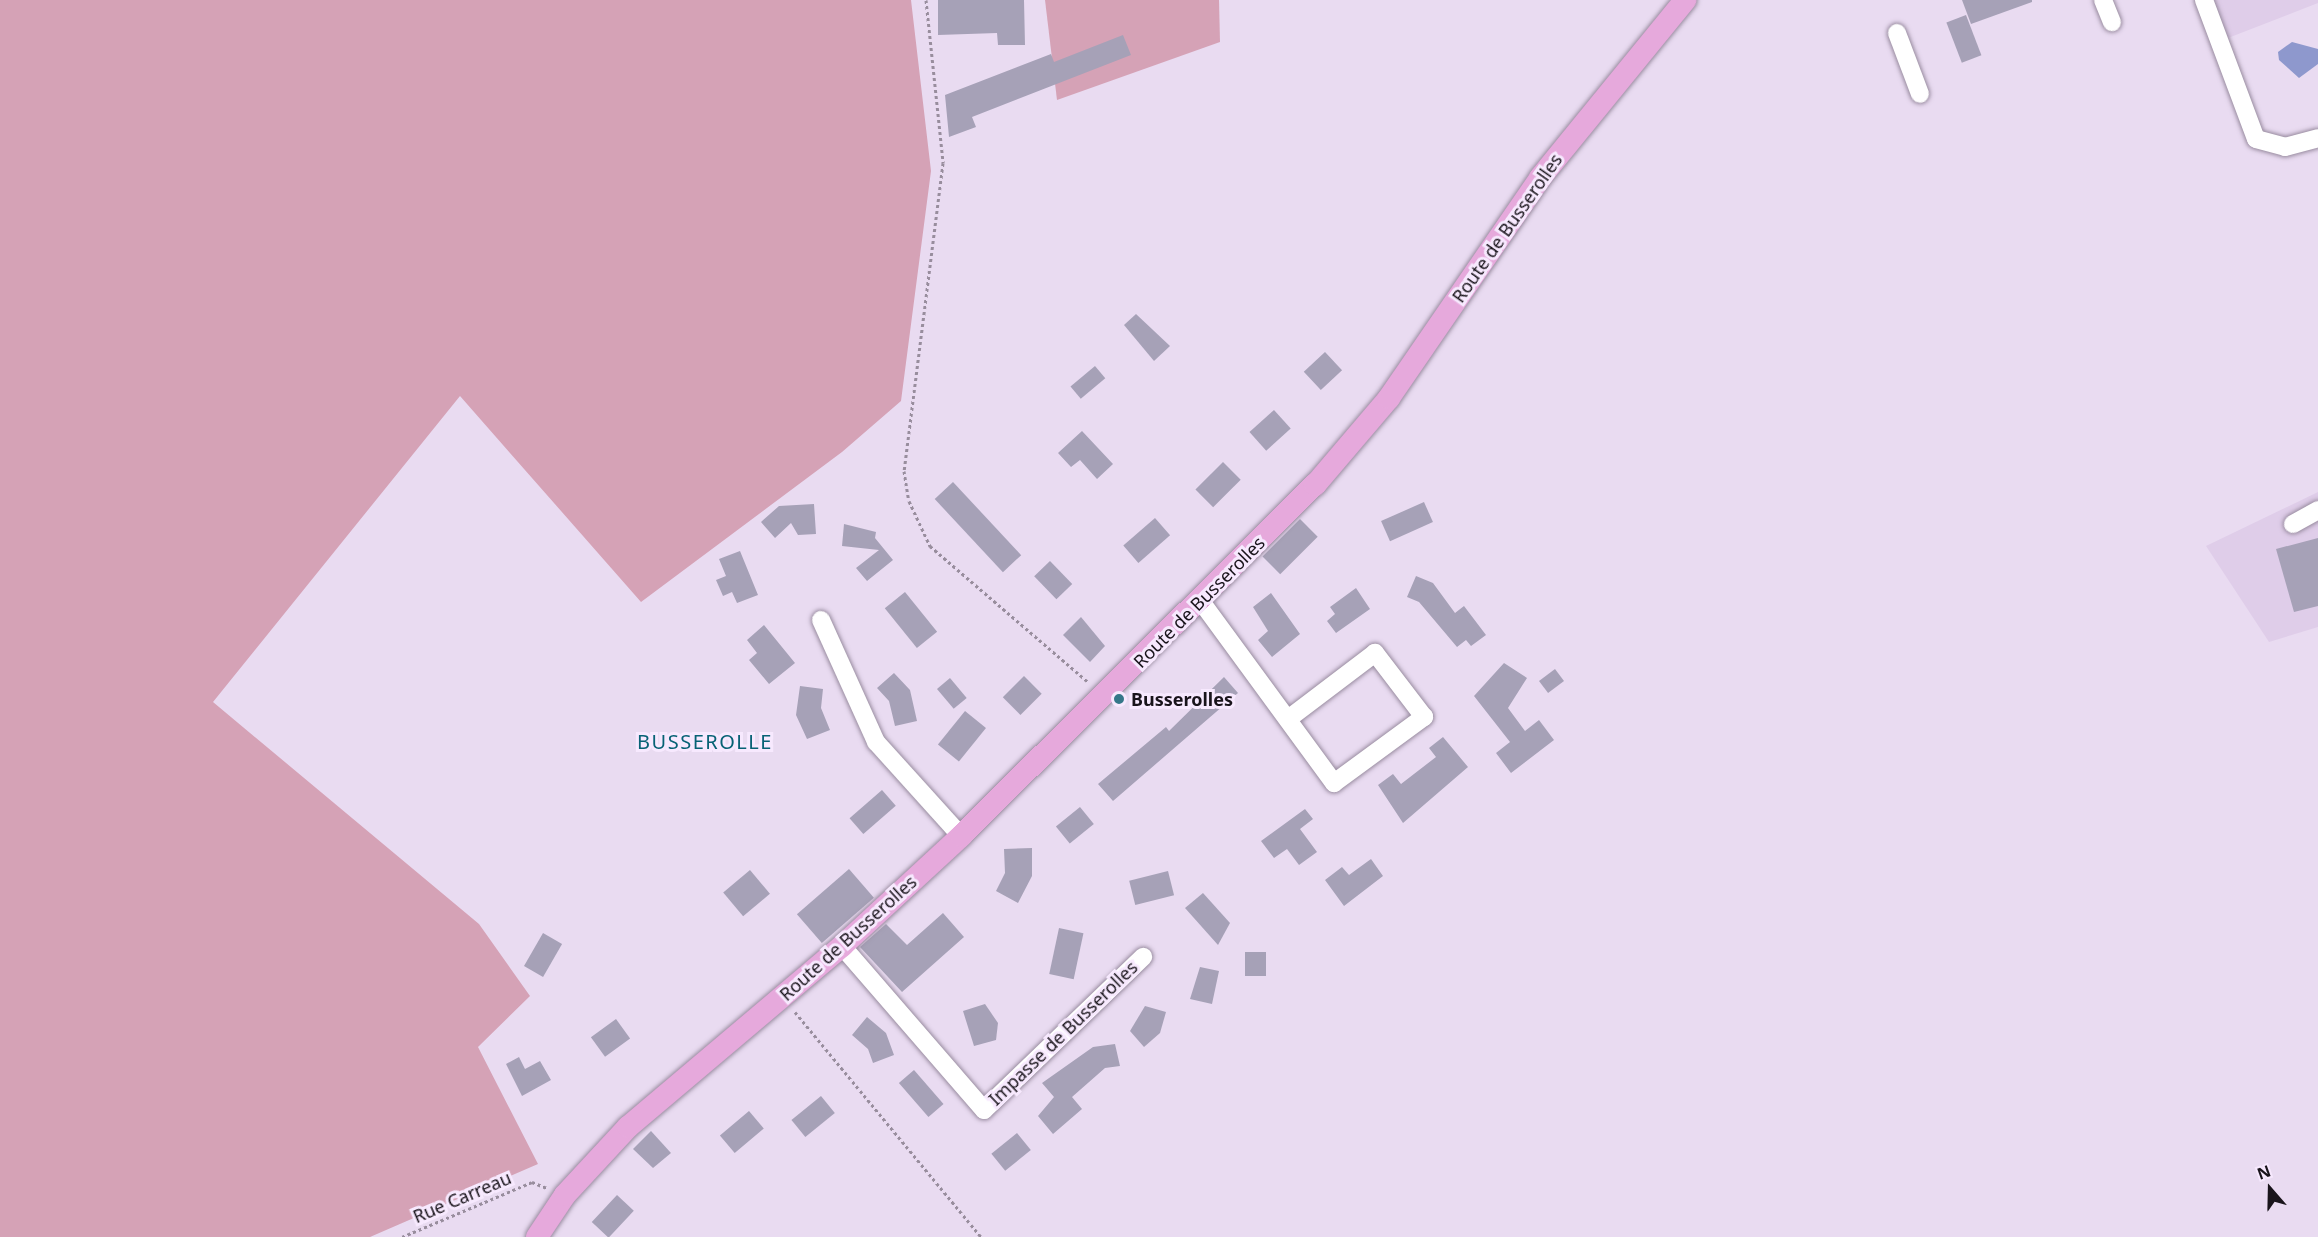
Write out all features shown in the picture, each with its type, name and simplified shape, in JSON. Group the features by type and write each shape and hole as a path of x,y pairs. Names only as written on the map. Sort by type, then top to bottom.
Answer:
{"main road":[{"name":"Route de Busserolles","path":"537,1237 565,1195 628,1127 842,946 961,836 1105,697 1315,485 1389,398 1540,178 1685,0"}],"street":[{"path":"2103,0 2112,22"},
{"path":"2204,0 2256,139 2285,147 2318,138"},
{"path":"1897,33 1920,93"},
{"path":"2293,524 2318,510"},
{"path":"1200,600 1334,783 1424,717 1375,653 1288,719"},
{"path":"821,620 876,742 961,836"},
{"name":"Impasse de Busserolles","path":"842,946 984,1110 1143,957"}],"path":[{"path":"926,0 943,163 904,471 909,501 930,546 1105,697"},
{"path":"782,996 981,1237"},
{"name":"Rue Carreau","path":"402,1237 532,1182 565,1195"}],"shaded area":[{"path":"0,0 911,0 931,171 901,401 842,452 641,602 460,396 213,702 479,924 530,996 478,1047 538,1164 370,1237 0,1237"},
{"path":"1045,0 1219,0 1220,42 1057,100"},
{"path":"2213,0 2318,0 2318,3 2228,38"},
{"path":"2318,492 2318,627 2269,642 2206,546"}],"water":[{"path":"2292,42 2318,49 2318,64 2299,78 2279,60 2278,52"}],"building":[{"path":"938,0 1024,0 1025,45 998,45 997,33 938,35"},
{"path":"1962,0 2032,0 2032,2 1971,24"},
{"path":"1966,15 1981,55 1962,63 1946,23"},
{"path":"1123,35 1131,55 972,117 976,127 949,137 945,95 1051,54 1054,62"},
{"path":"1136,314 1170,346 1154,361 1124,325"},
{"path":"1325,352 1342,370 1321,390 1304,372"},
{"path":"1095,366 1105,378 1081,399 1070,387"},
{"path":"1274,410 1291,429 1266,451 1249,432"},
{"path":"1082,431 1113,464 1097,479 1080,460 1071,467 1058,453"},
{"path":"1223,462 1241,480 1213,507 1195,490"},
{"path":"953,482 1021,555 1003,572 935,499"},
{"path":"1424,502 1433,522 1390,541 1381,521"},
{"path":"814,504 816,534 798,535 791,523 775,538 761,522 779,506"},
{"path":"1155,518 1170,535 1138,563 1123,546"},
{"path":"1300,519 1318,537 1280,574 1263,556"},
{"path":"844,524 876,532 875,538 893,560 867,581 856,568 879,550 842,546"},
{"path":"2318,538 2318,606 2294,612 2276,549"},
{"path":"740,551 758,595 737,603 732,592 723,596 716,580 726,576 719,559"},
{"path":"1050,561 1072,584 1056,599 1034,576"},
{"path":"1416,576 1433,583 1455,613 1464,606 1486,635 1471,646 1466,640 1457,647 1419,602 1407,597"},
{"path":"1356,588 1370,609 1336,633 1327,621 1335,614 1330,607"},
{"path":"905,592 937,632 917,648 885,608"},
{"path":"1271,593 1300,634 1272,657 1258,640 1268,631 1253,607"},
{"path":"1081,617 1105,646 1090,662 1063,635"},
{"path":"764,625 795,663 769,684 749,660 757,653 747,640"},
{"path":"1504,663 1527,678 1508,708 1525,731 1539,720 1554,740 1511,773 1496,753 1510,742 1474,696"},
{"path":"1555,669 1564,681 1548,693 1539,681"},
{"path":"894,673 910,690 917,721 895,726 889,701 877,688"},
{"path":"1024,676 1042,694 1020,715 1003,697"},
{"path":"1224,677 1238,693 1113,801 1098,784 1166,727 1169,731"},
{"path":"950,678 967,698 954,709 937,689"},
{"path":"800,686 823,689 821,708 830,730 807,739 796,715"},
{"path":"965,711 986,728 959,761 938,744"},
{"path":"1443,737 1468,767 1403,823 1378,785 1393,774 1401,784 1436,757 1429,748"},
{"path":"882,790 896,806 863,834 850,818"},
{"path":"1080,807 1094,824 1070,844 1056,827"},
{"path":"1305,809 1313,819 1300,829 1317,852 1299,865 1287,849 1274,858 1261,841"},
{"path":"1032,848 1032,876 1018,903 996,891 1005,873 1004,849"},
{"path":"1371,859 1383,876 1344,906 1325,880 1342,867 1349,875"},
{"path":"849,869 874,898 822,943 797,914"},
{"path":"750,870 770,894 743,916 723,892"},
{"path":"1168,871 1174,895 1135,905 1129,881"},
{"path":"1203,893 1230,923 1218,945 1185,908"},
{"path":"943,913 964,937 902,992 860,947 886,924 907,945"},
{"path":"1059,928 1083,933 1074,979 1049,974"},
{"path":"543,933 562,944 543,977 524,966"},
{"path":"1245,952 1266,952 1266,976 1245,976"},
{"path":"1200,967 1219,971 1212,1004 1190,999"},
{"path":"985,1004 998,1023 996,1040 974,1046 963,1011"},
{"path":"1145,1006 1166,1012 1160,1033 1144,1047 1130,1031"},
{"path":"867,1017 886,1033 894,1055 873,1063 868,1049 852,1035"},
{"path":"616,1019 630,1038 605,1057 591,1037"},
{"path":"1115,1044 1120,1066 1105,1068 1072,1097 1082,1109 1053,1134 1038,1116 1054,1097 1042,1083 1093,1047"},
{"path":"519,1057 525,1069 540,1061 551,1080 522,1096 506,1064"},
{"path":"914,1070 944,1104 928,1117 899,1083"},
{"path":"821,1096 835,1113 805,1137 791,1120"},
{"path":"749,1111 764,1129 735,1153 720,1135"},
{"path":"651,1131 671,1153 653,1168 633,1149"},
{"path":"1017,1133 1031,1150 1005,1171 991,1154"},
{"path":"617,1195 634,1211 609,1237 592,1222"}],"place":[{"name":"Busserolles","path":"1119,699"}],"district":[{"name":"BUSSEROLLE","path":"705,741"}]}
